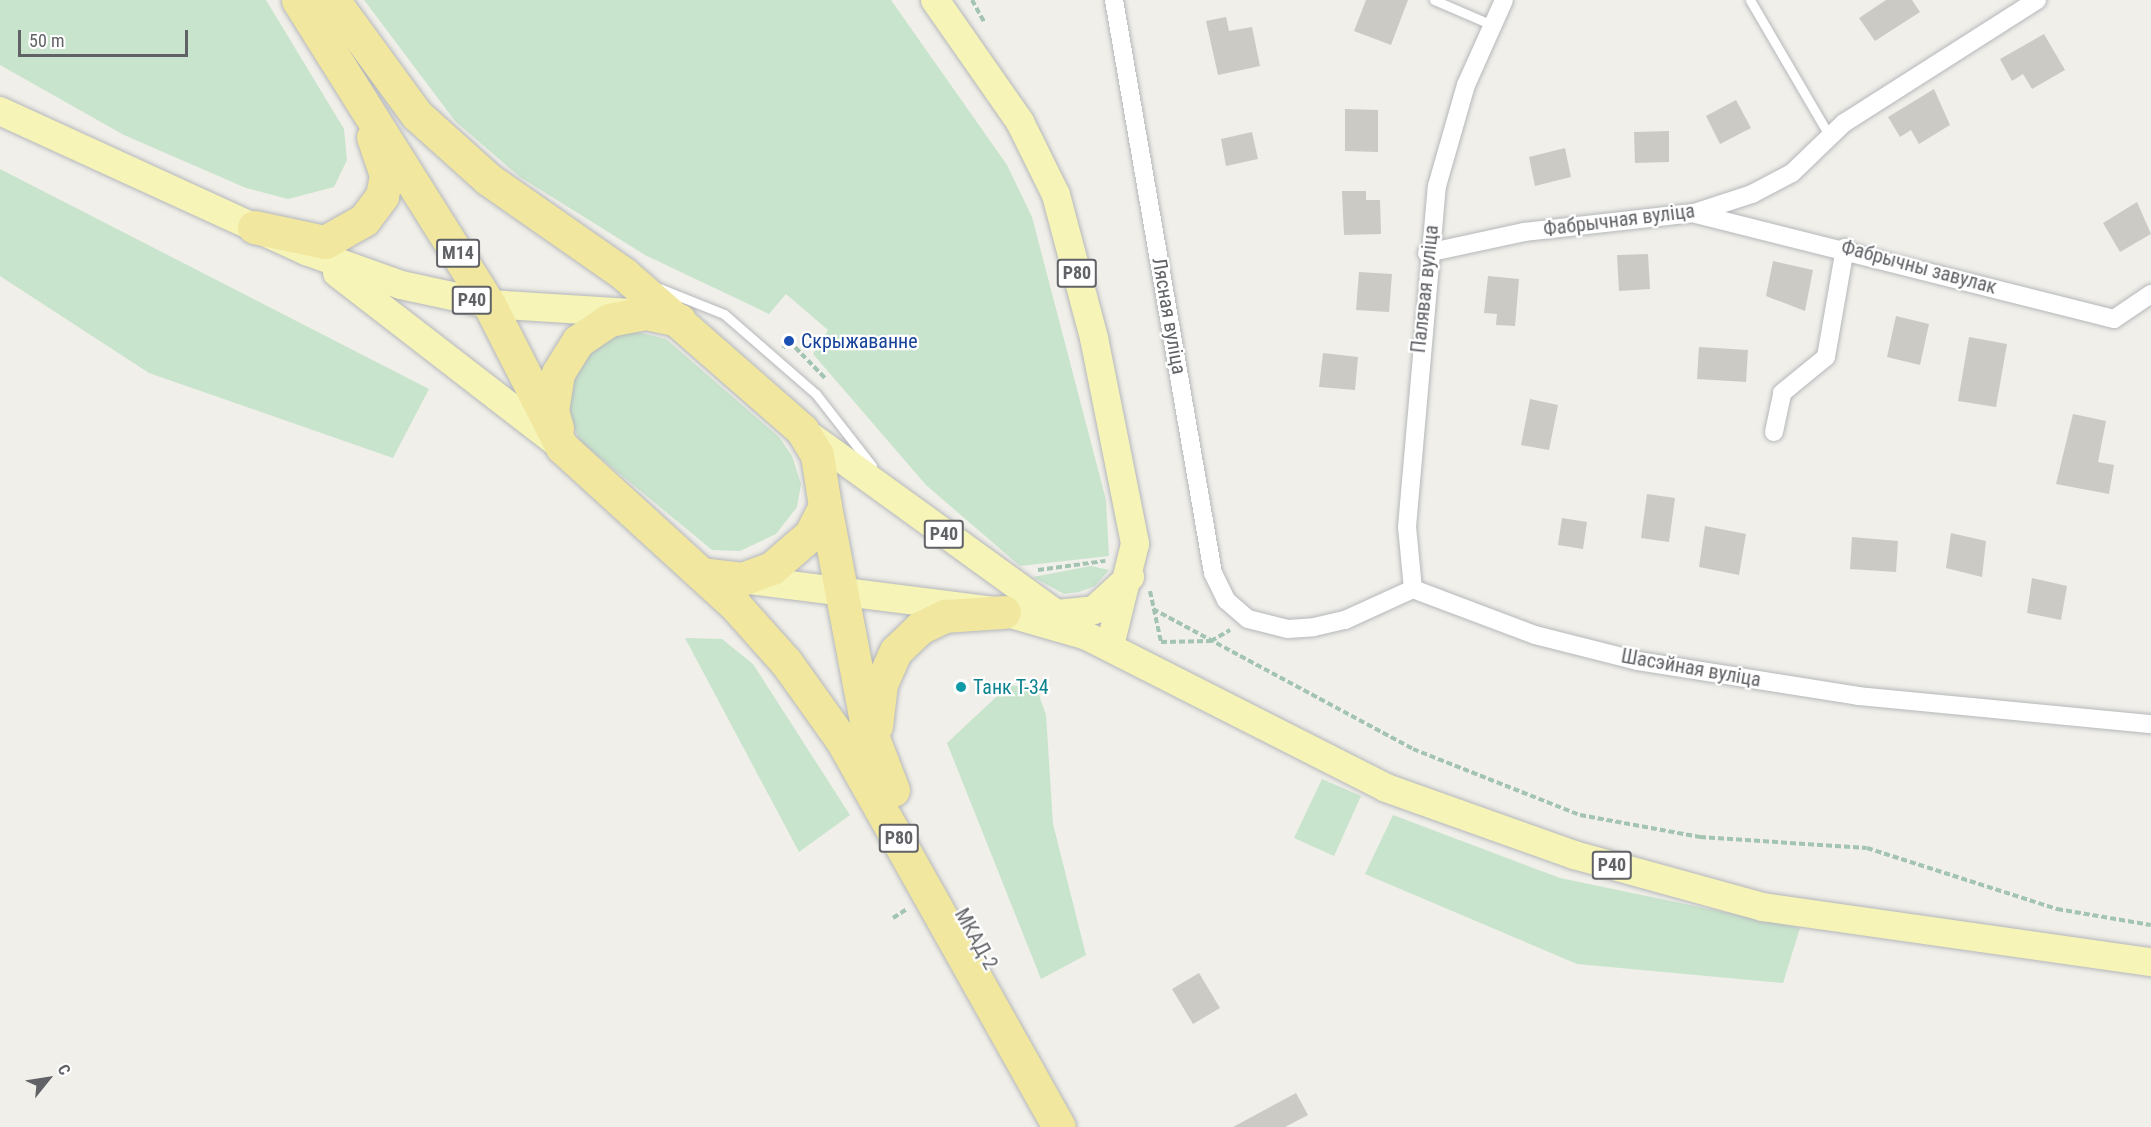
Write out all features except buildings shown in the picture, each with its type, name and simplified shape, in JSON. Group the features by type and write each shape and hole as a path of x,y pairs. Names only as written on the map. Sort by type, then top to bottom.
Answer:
{"highway":[{"name":"М14","path":"298,0 489,304 562,447 704,574"},
{"path":"333,0 379,68 417,115 488,179 624,274 681,321 802,430 817,455 825,506 793,554 742,579 704,574"},
{"name":"Р40","path":"254,227 325,242 364,220 382,196 386,175 381,156 342,67"},
{"path":"562,447 552,411 558,373 573,349 609,320 646,313 681,321"},
{"name":"Р80","path":"825,506 839,589 874,749"},
{"name":"Р80","path":"704,574 786,662 843,742 1059,1127"},
{"path":"874,749 881,684 896,651 920,628 945,616 1004,612"},
{"name":"МКАД-2","path":"874,749 1080,1127"}],"main road":[{"name":"Р80","path":"935,0 1020,122 1056,195 1122,469 1135,544 1131,573 1099,641"},
{"name":"Р40","path":"0,111 306,251 401,285 489,304 646,313"},
{"name":"Р40","path":"306,251 378,301 562,447"},
{"name":"Р40","path":"802,430 901,504 1056,614 1099,641 1386,788 1574,855 1763,907 2151,962"},
{"path":"1056,614 1094,610 1131,573"},
{"name":"Р40","path":"742,579 839,589 1004,612 1099,641"}],"street":[{"name":"Лясная вуліца","path":"1114,0 1213,573 1226,600 1248,620"},
{"name":"Палявая вуліца","path":"1413,589 1407,528 1427,254 1448,141 1492,25 1504,0"},
{"name":"Фабрычная вуліца","path":"1427,254 1524,232 1694,213 1774,184 1829,135 2037,0"},
{"name":"Фабрычны завулак","path":"1694,213 1845,248 2114,319 2147,302"},
{"path":"1774,432 1782,393 1827,357 1845,248"},
{"path":"1248,620 1288,629 1314,627 1345,620 1413,589"},
{"name":"Шасэйная вуліца","path":"1413,589 1535,635 1638,661 1858,696 2151,724"}],"lane":[{"path":"1434,0 1492,25"},
{"path":"1750,0 1829,135"},
{"path":"624,274 724,314 816,394 901,504"}],"path":[{"path":"789,341 829,383"},
{"path":"1027,571 1110,561 1131,573"},
{"path":"1152,609 1413,749 1580,815 1700,837 1867,848 2057,909 2151,925"},
{"path":"1161,642 1211,642 1248,620"}],"green space":[{"path":"0,0 266,0 344,129 347,160 334,187 288,199 246,188 124,135 0,65"},
{"path":"364,0 891,0 1007,165 1032,217 1106,500 1109,556 1020,566 926,485 813,354 828,330 786,294 769,314 645,255 520,177 455,121"},
{"path":"0,169 429,389 393,458 149,373 0,276"},
{"path":"629,330 666,339 779,437 792,456 801,484 797,507 776,534 740,551 712,550 580,441 568,414 572,369 605,337"},
{"path":"1091,566 1109,570 1095,586 1079,592 1064,594 1033,577"},
{"path":"685,638 722,639 753,664 850,815 799,852"},
{"path":"1009,685 1037,689 1046,715 1053,824 1086,955 1041,979 947,743"},
{"path":"1322,779 1361,796 1334,856 1294,838"},
{"path":"1393,815 1560,878 1800,928 1783,983 1577,964 1365,874"}],"place":[{"name":"Скрыжаванне","path":"789,341"},
{"name":"Танк Т-34","path":"961,687"}]}
